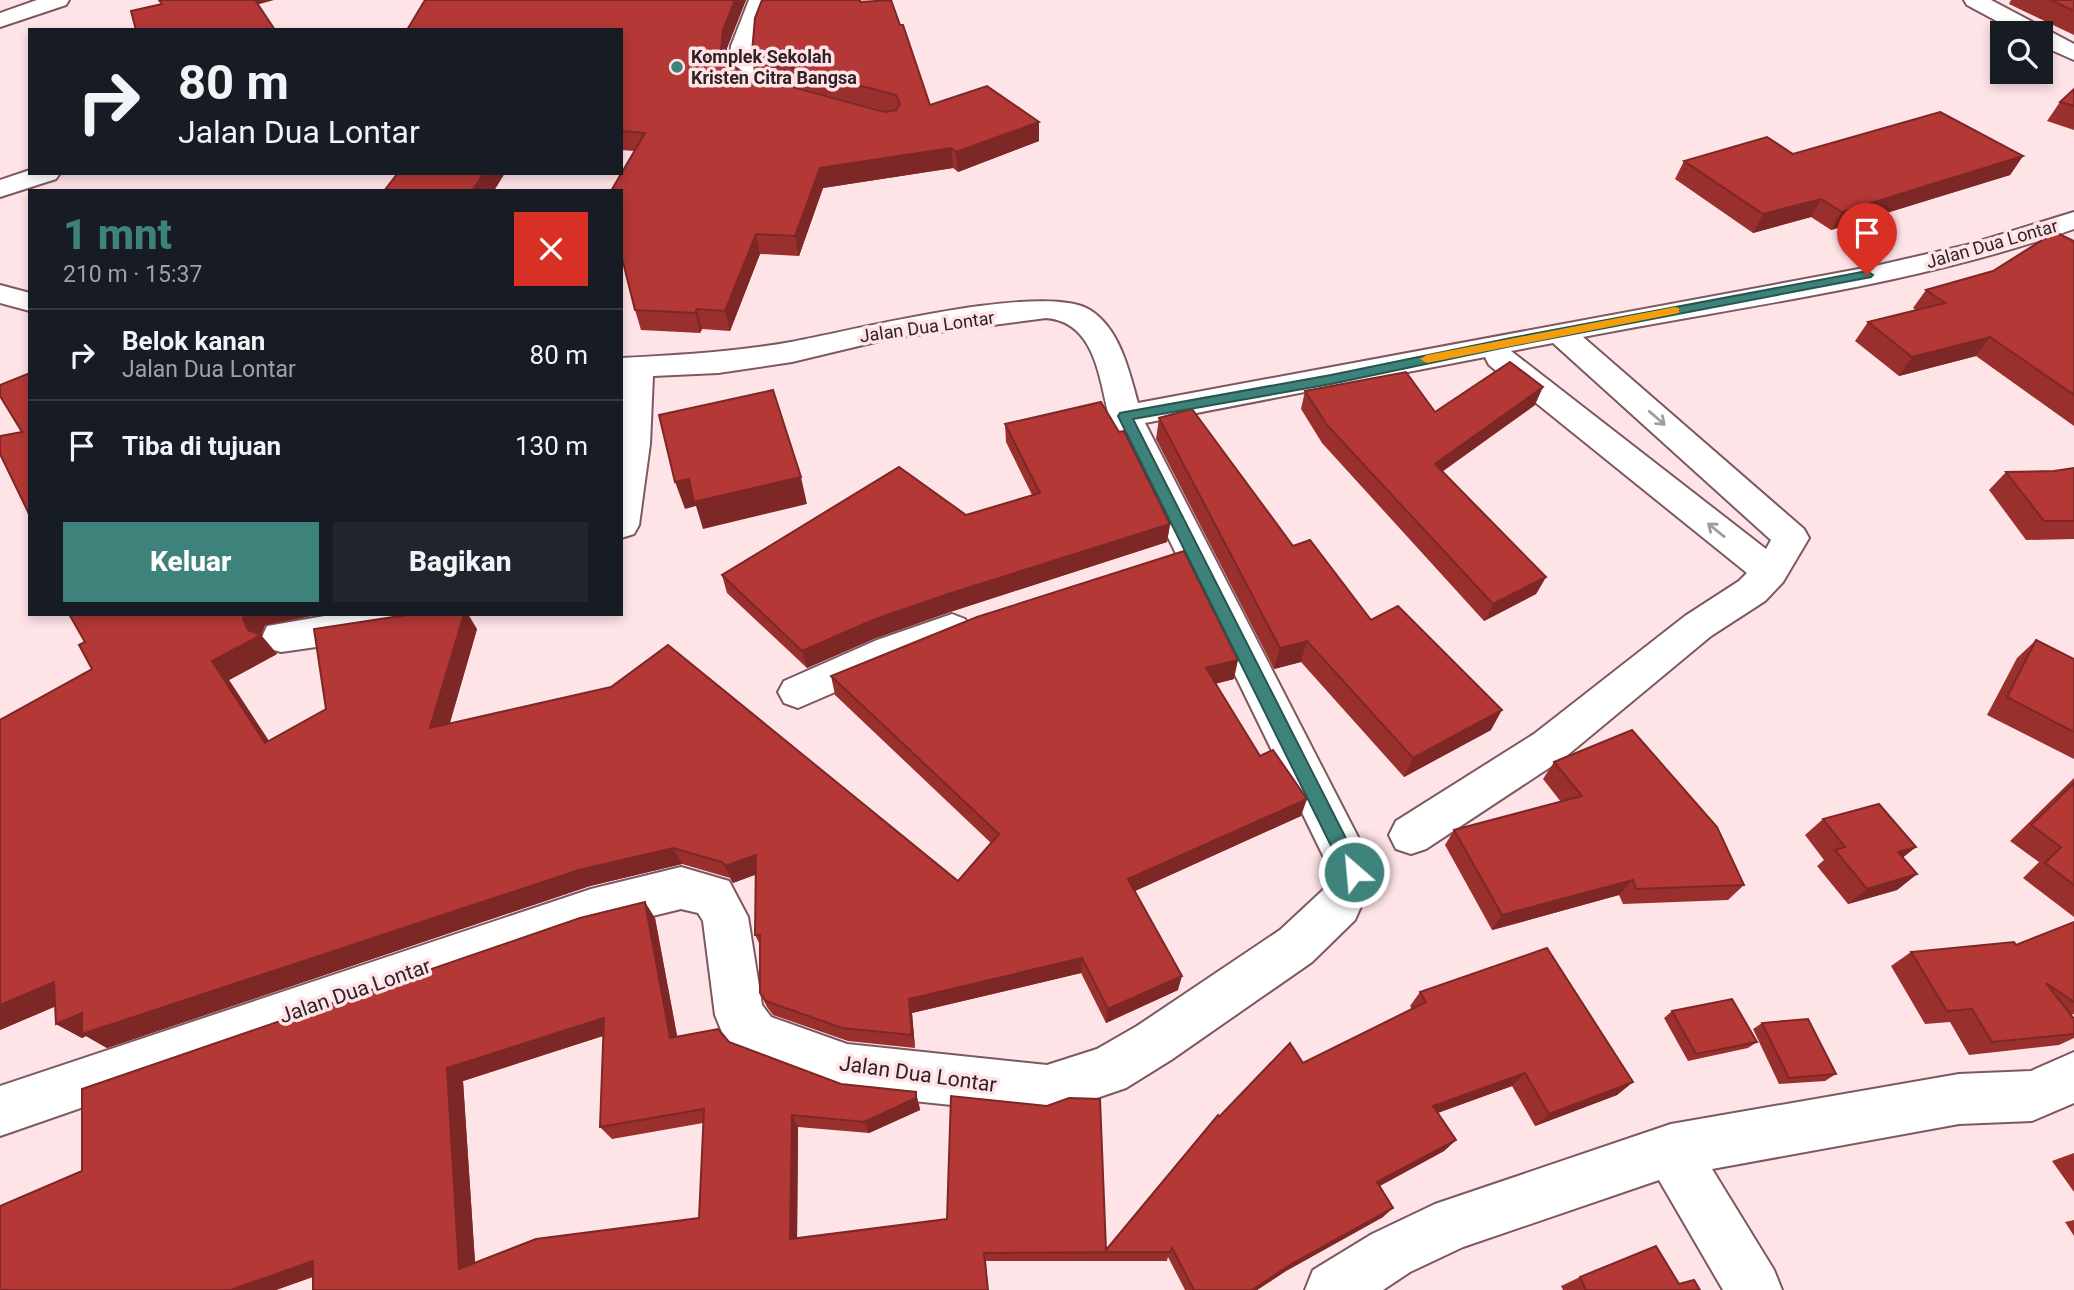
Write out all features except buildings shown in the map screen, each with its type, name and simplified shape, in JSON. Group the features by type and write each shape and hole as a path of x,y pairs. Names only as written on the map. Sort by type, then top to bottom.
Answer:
{"street":[{"path":"7,11 58,0"},
{"path":"760,0 749,22 739,64 741,75 757,86 810,100"},
{"path":"1975,0 2013,21"},
{"path":"2053,42 2074,53"},
{"path":"0,189 41,175"},
{"name":"Jalan Dua Lontar","path":"1125,416 1331,380 1560,332 1940,260 2048,230 2074,220"},
{"path":"0,294 28,301"},
{"name":"Jalan Dua Lontar","path":"0,1111 591,910 681,888 713,896 724,917 739,1015 755,1036 847,1069 1047,1090 1108,1070 1154,1043 1296,946 1339,905 1354,872 1174,556 1125,416 1107,354 1091,325 1081,317 1046,309 892,329 792,352 629,369"},
{"path":"1411,835 1549,746 1698,626 1752,591 1770,572 1791,538 1560,332"},
{"path":"1486,347 1770,572"},
{"path":"623,512 633,444 629,369"},
{"path":"1543,392 1606,373"},
{"path":"281,637 428,616"},
{"path":"798,692 891,652 989,616"},
{"path":"1333,1290 1391,1253 1454,1223 1671,1150 1959,1099 2032,1096 2074,1077"},
{"path":"1671,1150 1754,1290"}],"slow traffic":[{"path":"1427,359 1675,310"}],"place":[{"name":"Komplek Sekolah Kristen Citra Bangsa","path":"677,67"}],"route":[{"path":"1354,872 1125,416 1331,380 1511,342 1867,275"}]}
